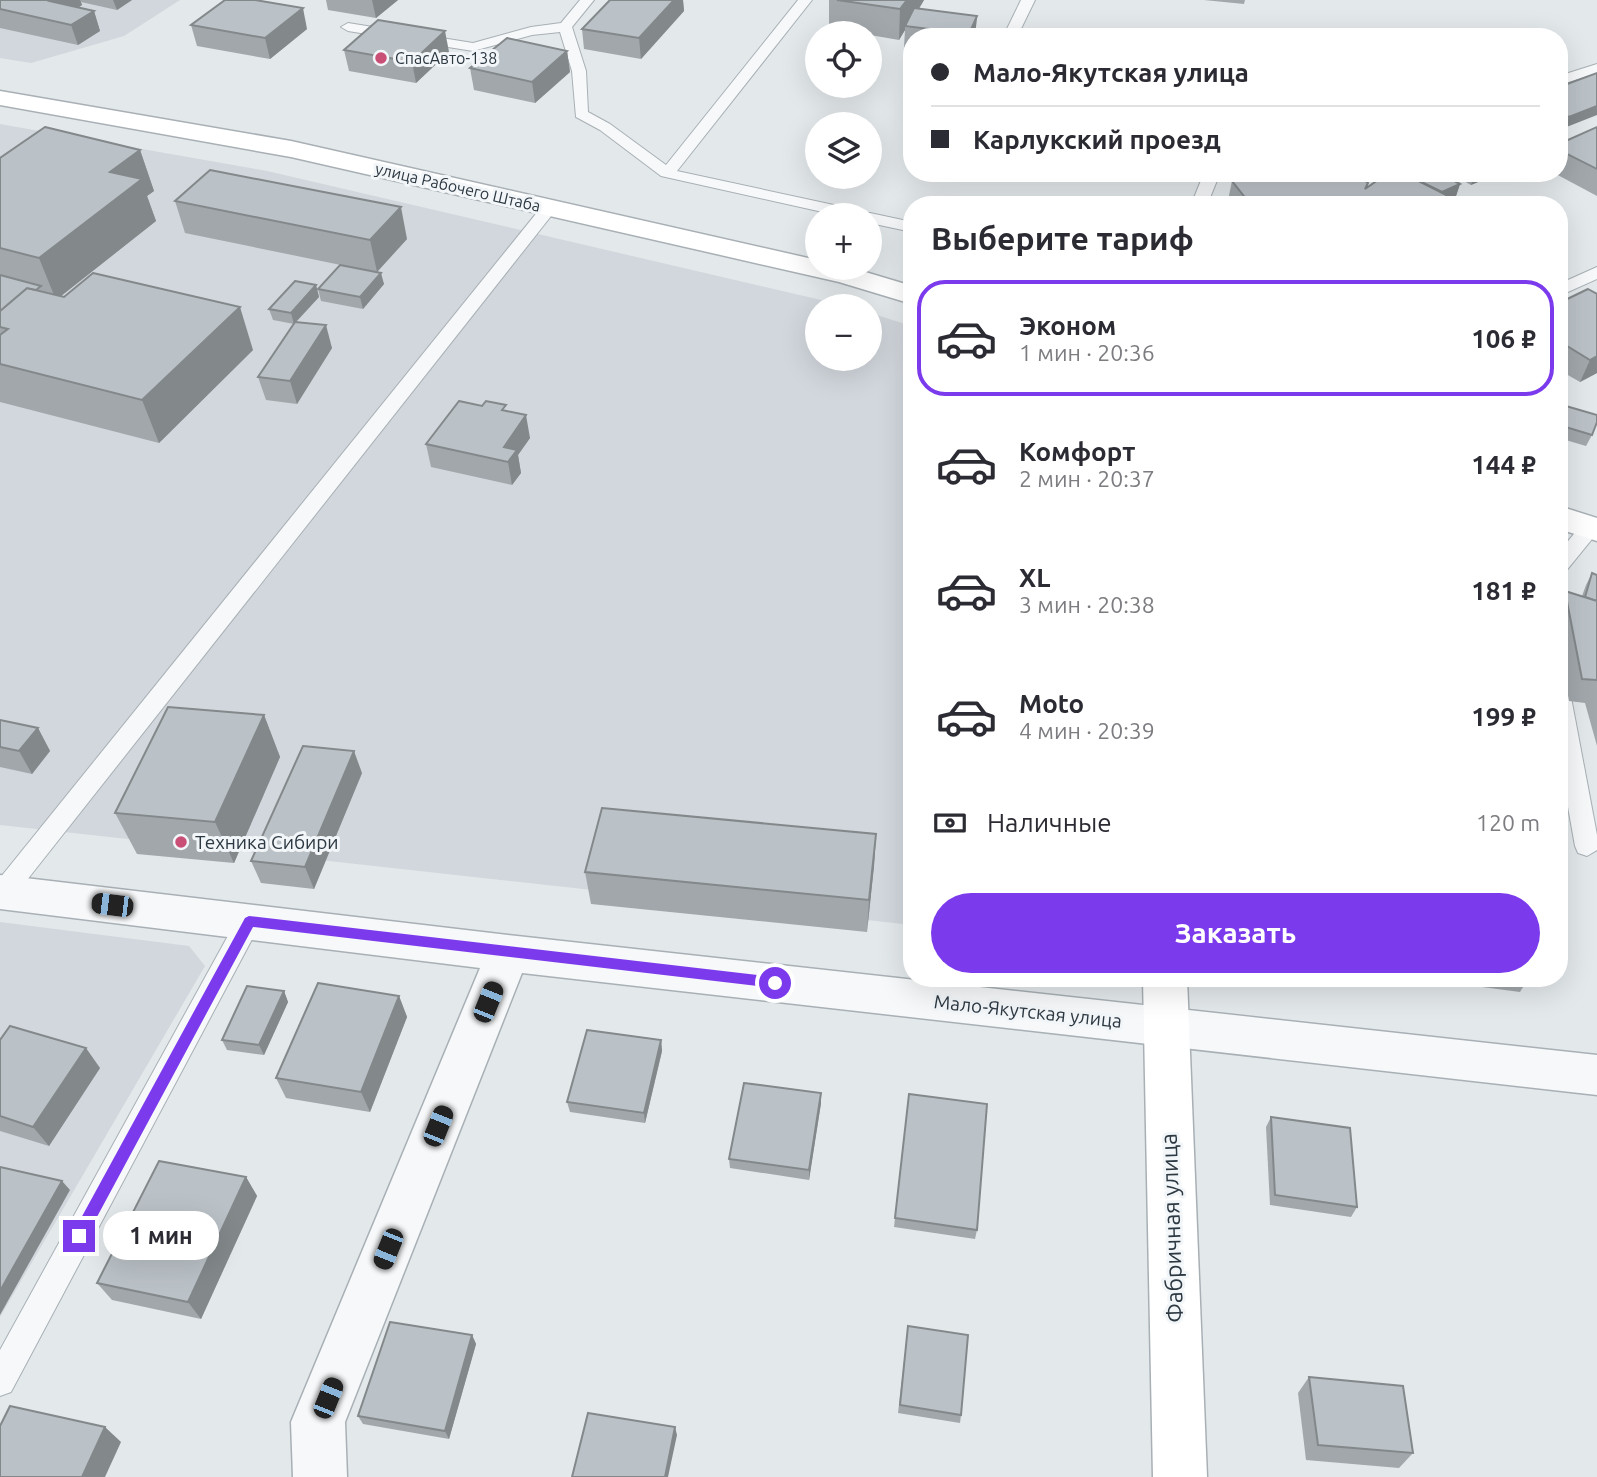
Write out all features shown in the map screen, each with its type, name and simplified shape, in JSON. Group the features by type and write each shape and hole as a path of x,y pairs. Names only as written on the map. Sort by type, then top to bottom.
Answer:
{"main road":[{"name":"улица Рабочего Штаба","path":"0,97 291,149 847,275 903,292"},
{"name":"Фабричная улица","path":"1165,987 1180,1477"}],"street":[{"name":"Мало-Якутская улица","path":"1,892 508,953 1597,1075"},
{"path":"320,1477 318,1422 508,953"}],"lane":[{"path":"348,27 473,47 531,31 565,27 587,0"},
{"path":"667,173 805,0"},
{"path":"1014,28 1028,0"},
{"path":"565,27 579,71 581,114 605,127 667,173 805,203"},
{"path":"1568,78 1597,68"},
{"path":"1,892 549,208"},
{"path":"882,221 903,225"},
{"path":"1568,286 1597,272"},
{"path":"1568,550 1582,525"},
{"path":"1568,742 1587,846"},
{"path":"0,1381 249,921"}],"shaded area":[{"path":"0,0 180,0 124,36 31,63 0,58"},
{"path":"0,124 267,171 805,296 805,371 882,371 882,317 903,323 903,924 0,825"},
{"path":"0,922 189,946 205,966 0,1317"}],"building":[{"path":"0,0 50,0 94,11 71,25 0,9"},
{"path":"225,0 255,0 303,8 265,38 191,25"},
{"path":"610,0 674,0 639,38 582,29"},
{"path":"837,0 907,0 900,9"},
{"path":"914,8 977,16 972,28 905,26"},
{"path":"378,20 445,31 412,62 344,50"},
{"path":"507,38 567,51 532,82 470,68"},
{"path":"1597,73 1597,106 1568,116 1568,84"},
{"path":"45,127 140,150 110,172 142,179 39,258 0,248 0,158"},
{"path":"1597,127 1597,169 1568,154 1568,140"},
{"path":"210,170 401,207 370,240 175,201"},
{"path":"1233,182 1367,182 1365,189 1375,182 1421,182 1448,196 1244,196"},
{"path":"1421,182 1460,184 1442,192"},
{"path":"340,265 381,273 360,297 318,289"},
{"path":"93,273 240,307 142,400 0,364 0,335 8,329 0,327 0,311 27,288 64,297"},
{"path":"0,275 41,286 36,290 27,288 0,311"},
{"path":"295,281 316,285 291,313 269,309"},
{"path":"1588,289 1597,294 1597,356 1590,360 1568,347 1568,299"},
{"path":"295,322 326,325 290,381 258,377"},
{"path":"459,401 482,406 486,401 506,405 502,410 526,415 504,447 517,450 508,462 426,444"},
{"path":"1568,407 1597,415 1592,435 1568,428"},
{"path":"1592,573 1597,575 1597,601 1585,597"},
{"path":"1568,592 1597,601 1597,680 1582,679 1568,607"},
{"path":"168,707 264,715 215,822 115,813"},
{"path":"0,720 38,728 19,751 0,747"},
{"path":"303,746 354,751 305,867 251,861"},
{"path":"602,808 876,834 869,900 585,872"},
{"path":"318,983 399,996 361,1092 276,1078"},
{"path":"247,986 284,991 259,1045 222,1040"},
{"path":"10,1026 86,1048 33,1127 0,1116 0,1040"},
{"path":"587,1030 661,1040 644,1113 567,1102"},
{"path":"744,1083 821,1093 809,1170 729,1159"},
{"path":"909,1094 987,1104 977,1230 895,1218"},
{"path":"1271,1117 1350,1128 1357,1207 1275,1195"},
{"path":"159,1161 246,1177 188,1302 97,1283"},
{"path":"0,1167 62,1181 0,1291"},
{"path":"390,1322 472,1335 445,1431 358,1416"},
{"path":"908,1326 968,1335 961,1415 900,1405"},
{"path":"1309,1377 1403,1386 1413,1453 1318,1445"},
{"path":"10,1406 105,1427 82,1477 0,1477 0,1426"},
{"path":"588,1413 675,1427 665,1477 572,1477"}],"place":[{"name":"СпасАвто-138","path":"381,58"},
{"name":"Техника Сибири","path":"181,842"}],"route":[{"path":"79,1236 249,921 775,983"}]}
